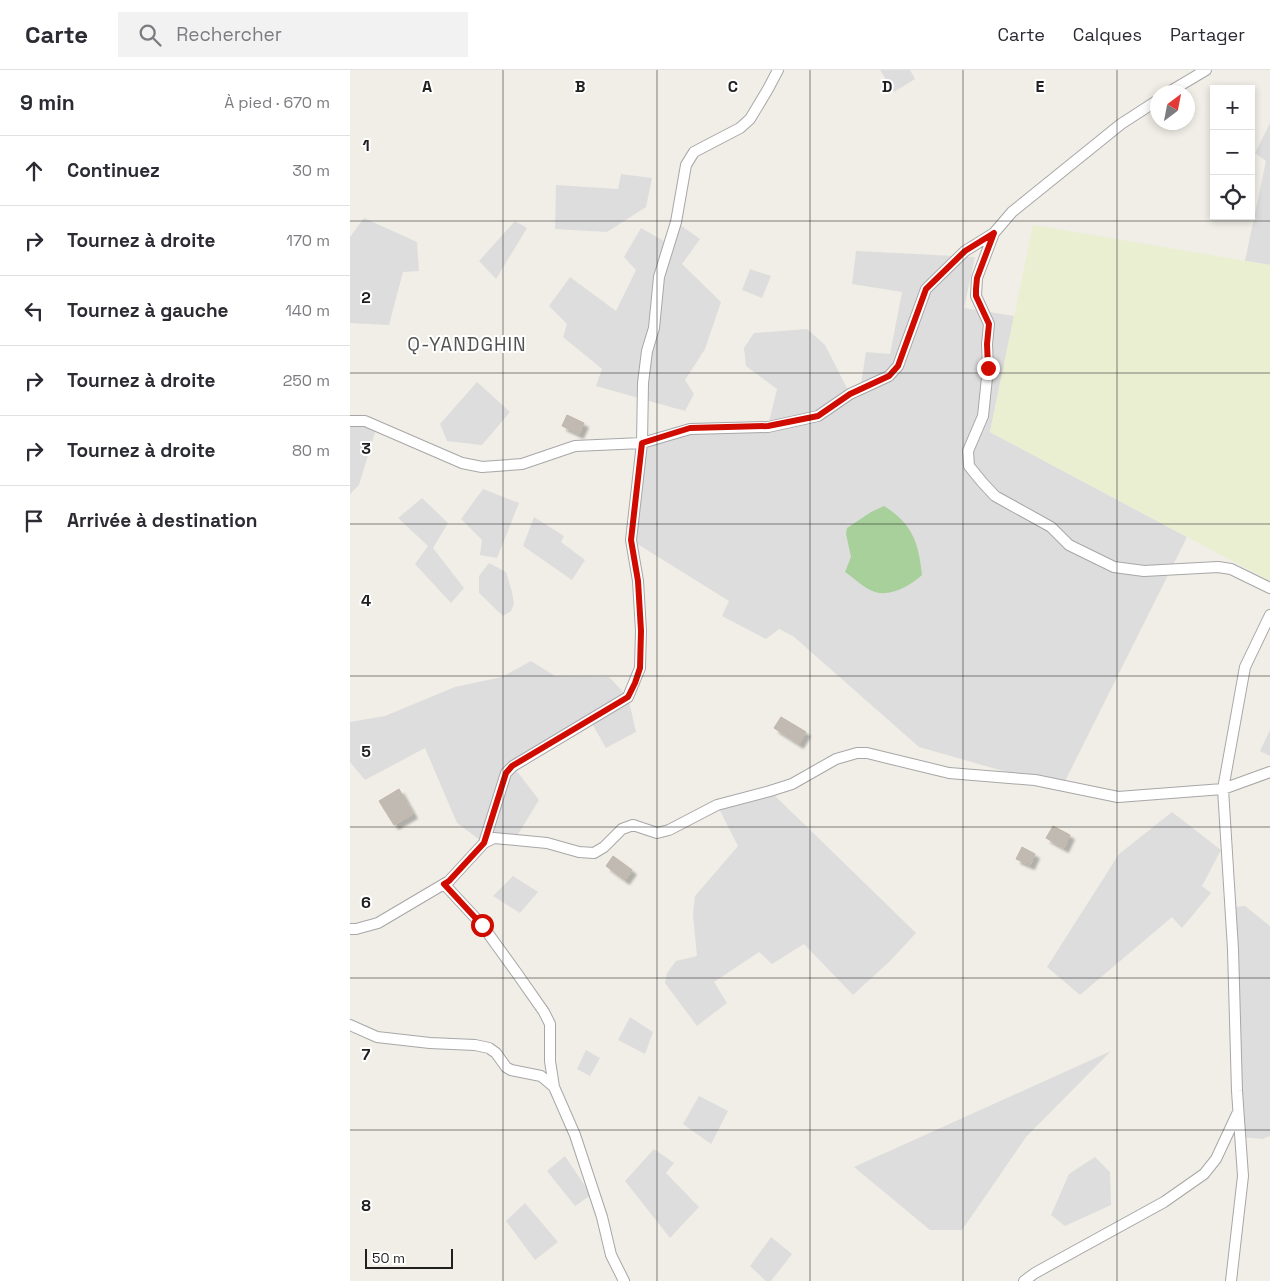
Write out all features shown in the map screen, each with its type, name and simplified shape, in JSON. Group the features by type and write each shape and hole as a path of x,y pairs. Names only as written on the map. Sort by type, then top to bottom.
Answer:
{"street":[{"path":"484,843 506,773 512,766 628,697 635,683 640,668 641,631 638,581 631,540 642,443 643,383 647,351 654,328 659,276 676,222 686,165 694,152 740,128 750,119 778,70"},
{"path":"1181,85 1206,70"},
{"path":"350,421 365,421 462,463 482,467 522,464 575,446 642,443 690,428 768,426 818,416 850,394 889,376 898,366 926,289 965,251 994,233 1012,212 1121,124 1150,105"},
{"path":"994,233 977,278 976,296 989,324 987,344 988,368 984,416 968,451 969,466 995,496 1051,527 1069,545 1114,567 1144,572 1218,567 1231,569 1270,588"},
{"path":"1231,1281 1242,1191 1232,940 1223,789 1245,667 1270,615"},
{"path":"350,929 378,923 449,881 484,843 494,838 547,843 579,852 594,853 604,847 622,829 633,825 657,833 669,830 717,805 792,784 836,759 857,753 868,753 949,774 1035,780 1118,797 1223,789 1270,772"},
{"path":"444,884 482,925 544,1012 550,1024 550,1061 554,1087 575,1135 602,1218 611,1255 624,1281"},
{"path":"350,1025 377,1037 430,1043 475,1045 489,1048 511,1070 540,1076 554,1087"},
{"path":"1024,1281 1034,1273 1164,1202 1204,1174 1216,1159 1238,1112"}],"shaded area":[{"path":"880,70 910,70 915,79 894,92"},
{"path":"1270,123 1270,265 1245,261 1266,161 1255,153"},
{"path":"621,174 652,178 646,207 607,232 555,229 556,185 618,189"},
{"path":"364,218 417,242 419,271 403,272 389,325 350,323 350,237"},
{"path":"515,221 527,228 496,279 479,261"},
{"path":"676,222 700,239 682,264 721,302 705,349 685,380 694,394 685,411 596,386 602,369 563,337 567,324 549,306 570,277 616,311 636,270 624,257 641,228 669,244"},
{"path":"856,251 975,257 964,308 1014,316 990,432 1187,537 1063,785 1035,780 919,747 793,636 779,629 766,639 722,616 729,601 631,540 642,443 690,429 768,426 777,389 746,366 744,348 754,333 807,329 825,345 850,394 860,390 866,352 890,354 902,292 852,284"},
{"path":"750,269 771,276 762,298 742,290"},
{"path":"477,382 510,412 482,445 447,441 440,424"},
{"path":"350,421 377,426 359,485 350,494"},
{"path":"483,489 519,503 497,558 480,555 482,540 461,519"},
{"path":"422,498 448,523 433,548 464,588 451,603 415,564 428,546 398,518"},
{"path":"534,517 564,536 561,542 585,560 572,580 523,546"},
{"path":"489,563 506,572 512,592 514,604 511,611 503,616 479,593 479,576"},
{"path":"531,661 555,676 609,677 628,697 636,732 606,748 590,720 513,766 539,800 515,839 484,843 457,823 425,748 365,780 350,762 350,722 385,716 455,687 502,677"},
{"path":"1270,730 1270,756 1260,751"},
{"path":"770,791 916,933 890,961 853,995 804,944 772,964 759,952 714,982 727,1003 697,1026 665,983 667,973 676,961 697,956 693,915 695,896 738,846 717,805"},
{"path":"1172,812 1221,850 1202,886 1211,893 1182,928 1172,917 1080,995 1047,967 1119,854"},
{"path":"513,876 538,892 520,913 493,896"},
{"path":"1245,906 1270,926 1270,1136 1263,1139 1240,1137 1230,907"},
{"path":"630,1017 653,1032 645,1054 618,1040"},
{"path":"586,1050 600,1058 590,1076 577,1069"},
{"path":"1111,1051 1026,1137 962,1230 930,1230 854,1167"},
{"path":"699,1096 728,1111 711,1144 683,1124"},
{"path":"654,1149 674,1163 666,1173 699,1207 670,1238 625,1181"},
{"path":"565,1156 591,1195 575,1206 547,1171"},
{"path":"1095,1157 1110,1172 1111,1205 1065,1226 1051,1215 1069,1174"},
{"path":"525,1203 558,1242 535,1260 506,1221"},
{"path":"771,1237 792,1254 771,1281 766,1281 750,1266"}],"green space":[{"path":"1033,225 1270,265 1270,581 990,432"},
{"path":"884,506 908,527 919,553 922,575 912,583 888,593 875,592 845,572 851,557 846,534 847,528"}],"building":[{"path":"567,415 584,423 579,434 562,426"},
{"path":"781,717 806,732 799,744 774,728"},
{"path":"399,789 413,814 394,825 379,801"},
{"path":"1053,826 1070,835 1064,848 1046,838"},
{"path":"1022,847 1035,854 1030,865 1016,859"},
{"path":"613,856 632,870 625,880 606,866"}],"district":[{"name":"Q-YANDGHIN","path":"467,344"}],"route":[{"path":"482,925 444,884 484,843 506,773 512,766 628,697 640,668 641,631 638,581 631,540 642,443 690,428 768,426 818,416 850,394 889,376 898,366 926,289 965,251 994,233 977,278 976,289 976,296 989,324 987,344 988,368"}]}
